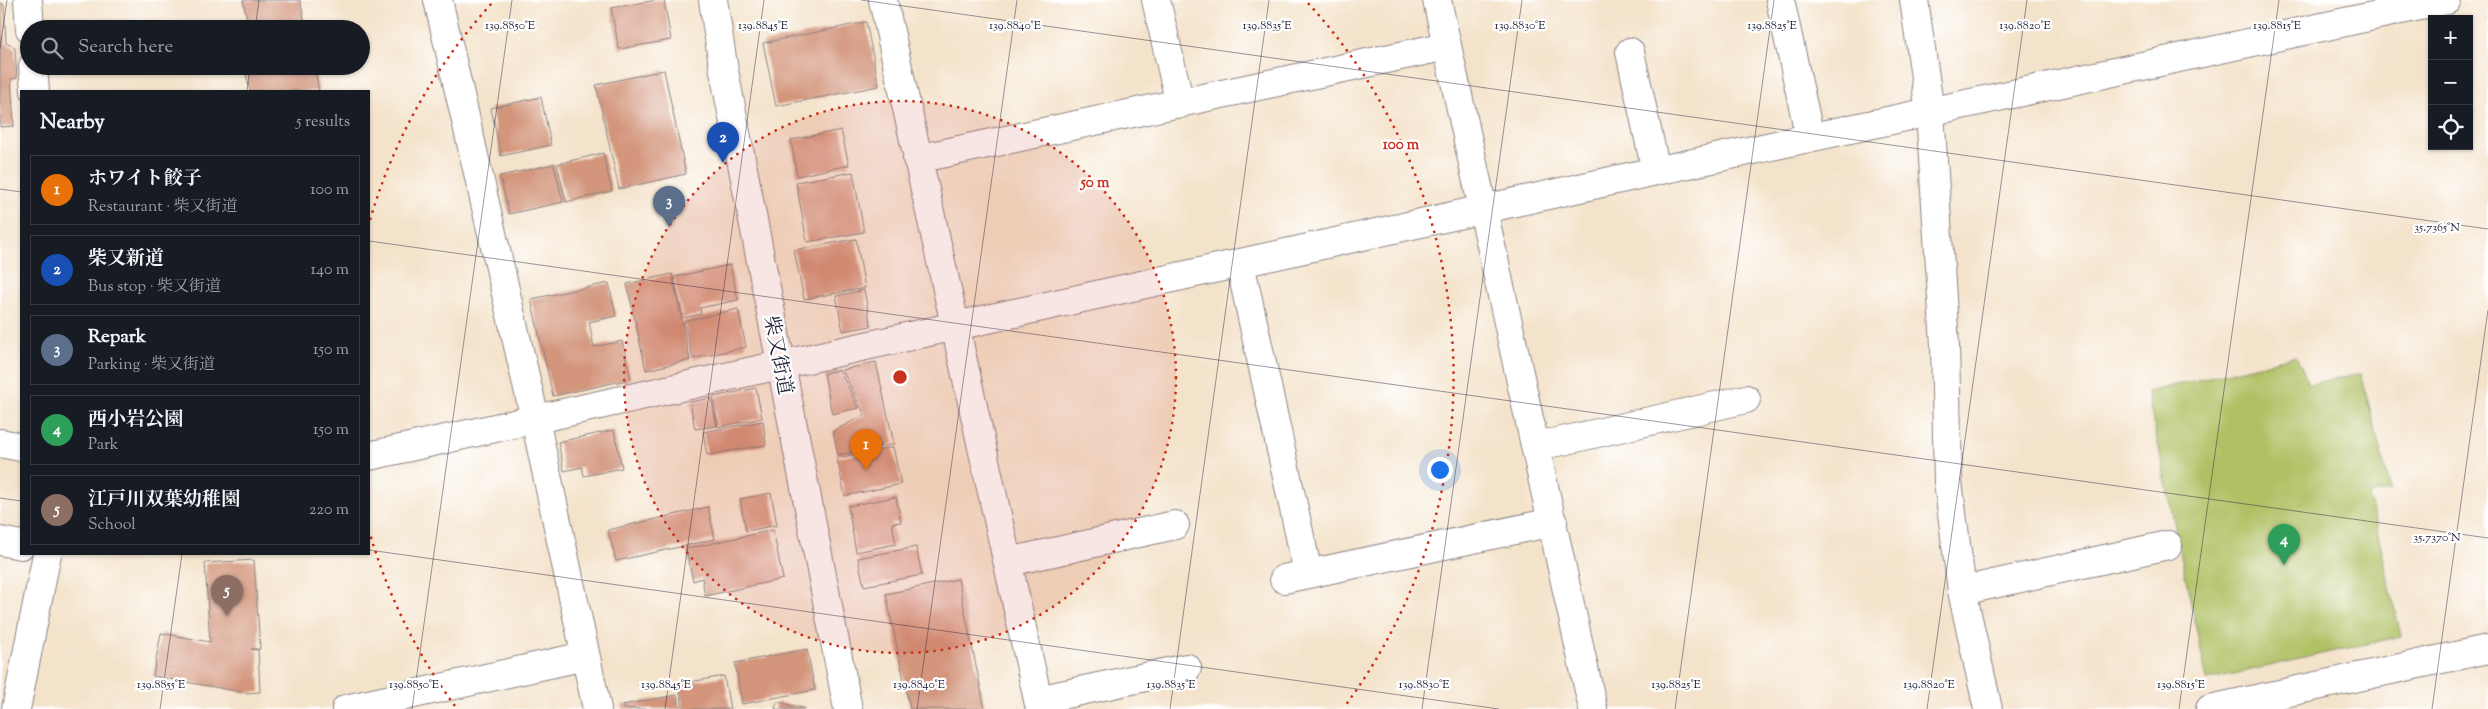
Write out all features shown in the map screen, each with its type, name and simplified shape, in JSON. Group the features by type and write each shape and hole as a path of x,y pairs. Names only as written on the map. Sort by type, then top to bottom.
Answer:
{"street":[{"path":"28,0 29,20"},
{"path":"438,0 535,419 597,709"},
{"name":"柴又街道","path":"713,0 724,71 848,709"},
{"path":"883,0 1038,704 1187,668"},
{"path":"1156,0 1180,104"},
{"path":"1437,0 1593,709"},
{"path":"1780,0 1810,138"},
{"path":"1914,0 1930,112 1945,345 1948,482 1962,591 1988,709"},
{"path":"370,456 1240,263 1484,211 1656,171 2447,0"},
{"path":"917,159 1447,46"},
{"path":"1630,52 1656,171"},
{"path":"34,75 35,90"},
{"path":"1240,263 1296,576 1553,522"},
{"path":"1535,445 1558,442 1746,399"},
{"path":"0,443 20,447"},
{"path":"1008,562 1175,525"},
{"path":"0,541 20,546"},
{"path":"1962,591 2168,545"},
{"path":"16,709 46,555"},
{"path":"2210,709 2316,698 2488,649"},
{"path":"346,709 585,656"}],"green space":[{"path":"2296,356 2309,384 2361,373 2390,490 2369,495 2401,636 2207,680 2147,392"}],"building":[{"path":"243,0 300,0 304,20 247,20"},
{"path":"664,0 671,40 619,49 611,8"},
{"path":"0,3 4,5 6,43 15,48 17,78 11,79 14,126 0,127"},
{"path":"866,22 879,86 776,106 763,43"},
{"path":"664,70 686,174 619,189 596,85"},
{"path":"246,75 316,75 319,90 250,90"},
{"path":"541,97 551,145 501,156 491,108"},
{"path":"841,130 849,165 797,176 791,140"},
{"path":"603,153 612,191 566,202 557,164"},
{"path":"554,164 563,202 509,214 500,176"},
{"path":"853,172 864,232 807,242 796,182"},
{"path":"856,239 865,288 804,299 794,250"},
{"path":"730,265 738,300 700,308 701,314 683,318 674,277"},
{"path":"672,274 690,360 646,370 627,284"},
{"path":"609,283 616,316 589,322 594,347 622,341 631,379 553,396 531,299"},
{"path":"864,290 871,326 843,331 836,296"},
{"path":"738,309 746,347 693,359 684,321"},
{"path":"876,362 894,444 881,447 877,438 880,447 838,455 833,431 865,415 842,370"},
{"path":"839,370 859,408 832,414 824,373"},
{"path":"756,388 762,418 718,427 713,397"},
{"path":"711,398 717,426 695,429 690,402"},
{"path":"763,421 766,445 707,455 703,432"},
{"path":"614,430 622,468 584,476 582,467 564,471 558,442"},
{"path":"893,447 901,484 845,496 837,458"},
{"path":"771,493 777,525 746,531 740,499"},
{"path":"896,497 901,522 892,523 896,544 856,552 848,506"},
{"path":"708,507 715,539 616,561 608,530"},
{"path":"773,530 783,579 705,596 702,578 693,581 686,549"},
{"path":"916,547 922,575 864,586 858,558"},
{"path":"254,560 260,649 251,649 258,650 260,692 247,693 153,676 161,633 210,642 205,563"},
{"path":"958,579 985,709 910,709 886,594"},
{"path":"807,649 815,690 742,704 735,663"},
{"path":"724,676 730,709 683,709 679,684"},
{"path":"677,695 680,709 623,709 622,705"},
{"path":"777,702 804,708 804,709 775,709"}],"place":[{"name":"柴又新道","path":"723,163"},
{"name":"Repark","path":"669,227"},
{"name":"ホワイト餃子","path":"866,470"},
{"name":"西小岩公園","path":"2284,565"},
{"name":"江戸川双葉幼稚園","path":"227,616"}]}
